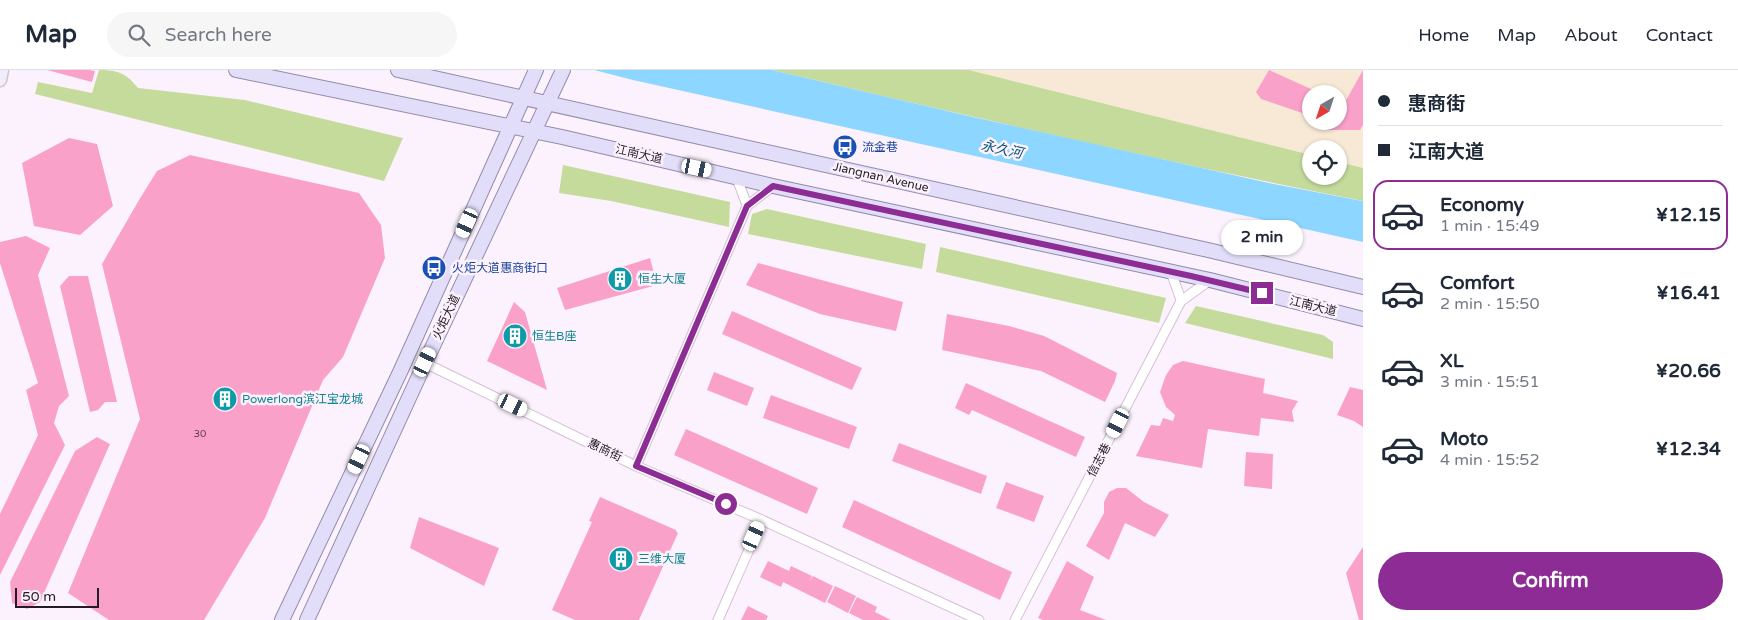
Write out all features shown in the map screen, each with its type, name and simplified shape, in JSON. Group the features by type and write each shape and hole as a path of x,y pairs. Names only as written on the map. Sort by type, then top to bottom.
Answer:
{"main road":[{"name":"江南大道","path":"236,70 534,131 773,186 1210,280 1363,318"},
{"name":"Jiangnan Avenue","path":"398,70 1208,250 1363,287"},
{"name":"火炬大道","path":"282,620 401,370 536,70"},
{"name":"火炬大道","path":"307,620 425,362 562,71"}],"street":[{"path":"0,80 2,70"},
{"path":"736,176 747,205"},
{"path":"636,466 747,205 773,186"},
{"path":"1172,272 1181,300"},
{"name":"信志巷","path":"1015,620 1181,300 1210,280"},
{"name":"惠商街","path":"425,362 636,466 762,520 979,620"},
{"path":"718,620 762,520"}],"shaded area":[{"path":"969,70 1363,70 1363,168 1347,164 1347,140 1302,140 1302,153"}],"green space":[{"path":"99,70 121,73 138,88 245,100 403,138 384,181 35,94 38,82 92,93"},
{"path":"772,70 969,70 1302,153 1302,185 1347,185 1347,164 1363,168 1363,201 1141,155"},
{"path":"563,165 730,202 729,227 611,201 559,193"},
{"path":"767,209 926,244 922,269 748,234 752,214"},
{"path":"940,247 1166,298 1159,323 936,272"},
{"path":"1196,306 1323,335 1333,342 1333,359 1185,323"}],"water":[{"name":"永久河","path":"594,70 772,70 1269,183 1363,201 1363,242 633,80"}],"building":[{"path":"47,70 89,70 95,71 92,82"},
{"path":"1269,70 1302,85 1302,113 1261,99 1256,92"},
{"path":"1363,70 1363,125 1360,130 1348,130 1348,97"},
{"path":"69,138 97,144 113,206 80,235 34,226 22,163"},
{"name":"Powerlong滨江宝龙城","path":"190,155 359,193 381,225 385,258 343,357 323,380 265,518 204,620 109,620 68,593 140,419 102,264 157,171"},
{"path":"26,236 50,248 38,275 69,396 59,406 54,423 65,445 0,575 0,514 38,435 26,390 38,383 0,263 0,242"},
{"name":"恒生大厦","path":"650,258 657,285 565,310 557,288"},
{"path":"758,263 903,302 896,331 820,314 746,285"},
{"path":"69,276 88,276 117,402 105,402 98,410 90,412 60,286"},
{"name":"恒生B座","path":"514,302 525,312 547,390 487,361"},
{"path":"732,311 862,368 852,390 722,334"},
{"path":"947,314 1009,326 1044,336 1117,373 1115,381 1105,402 1041,371 942,350"},
{"path":"1183,361 1265,379 1263,393 1298,401 1292,411 1294,422 1261,418 1259,436 1208,429 1202,468 1136,456 1151,425 1160,426 1163,418 1173,421 1175,415 1166,407 1160,392 1166,375 1173,365"},
{"path":"714,372 754,388 747,406 707,390"},
{"path":"966,383 1085,437 1076,457 972,410 969,415 955,408"},
{"path":"1350,387 1363,390 1363,427 1354,421 1337,415"},
{"path":"771,395 857,427 849,449 763,418"},
{"path":"686,429 818,488 807,514 674,455"},
{"path":"97,437 110,444 40,602 27,609 12,603 10,582 75,451"},
{"path":"899,443 987,476 981,494 892,461"},
{"path":"1246,452 1273,454 1272,489 1244,486"},
{"path":"1006,482 1044,496 1034,522 996,508"},
{"path":"1117,488 1126,488 1144,502 1169,515 1155,537 1125,523 1109,560 1086,546 1104,513 1104,502 1109,492"},
{"name":"三维大厦","path":"600,497 676,530 678,533 639,620 575,620 552,610 592,522 589,521"},
{"path":"854,500 1012,572 1000,600 842,527"},
{"path":"419,517 499,548 484,586 410,548"},
{"path":"1363,547 1363,620 1359,620 1346,573"},
{"path":"768,561 789,571 791,566 812,576 810,581 813,576 833,586 825,603 783,582 781,587 760,577"},
{"path":"1067,561 1094,577 1080,610 1106,620 1043,620 1038,618"},
{"path":"835,586 856,596 848,613 827,602"},
{"path":"857,597 877,607 875,612 891,620 863,620 849,613"},
{"path":"748,606 768,616 766,620 741,620"}],"place":[{"name":"流金巷","path":"845,147"},
{"name":"火炬大道惠商街口","path":"434,268"},
{"name":"恒生大厦","path":"620,279"},
{"name":"恒生B座","path":"515,336"},
{"name":"Powerlong滨江宝龙城","path":"225,399"},
{"name":"三维大厦","path":"621,559"}],"route":[{"path":"726,504 636,466 747,205 773,186 1262,293"}]}
